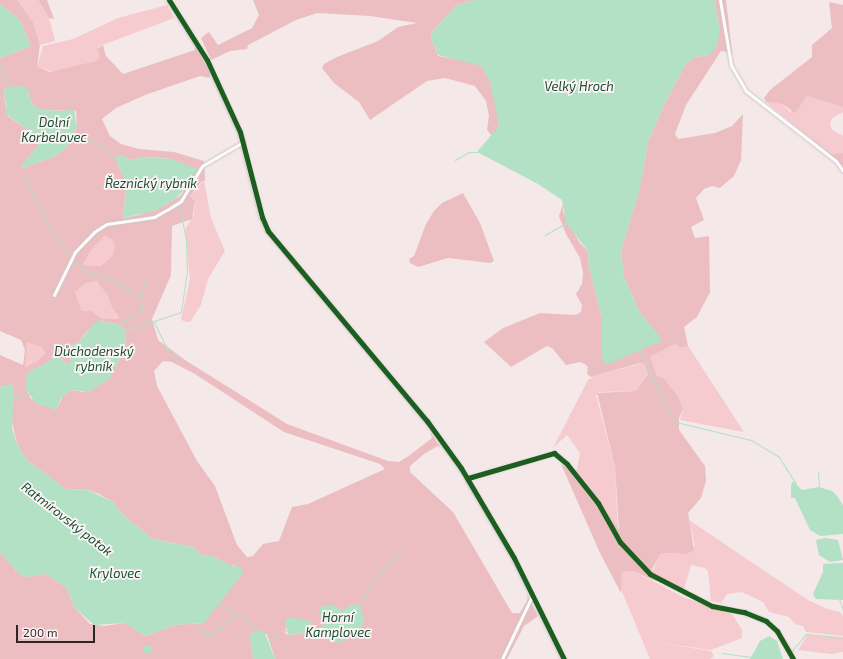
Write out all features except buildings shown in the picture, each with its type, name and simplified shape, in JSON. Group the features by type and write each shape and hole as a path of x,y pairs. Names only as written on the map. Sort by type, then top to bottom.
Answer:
{"main road":[{"path":"169,0 207,60 243,142 262,217 268,231 427,421 468,478 514,558 564,659"}],"street":[{"path":"720,0 731,65 746,91 836,161 843,171"},
{"path":"54,295 75,252 94,232 115,222 154,217 170,208 181,201 202,166 214,157 243,142"},
{"path":"468,478 554,453 567,464 598,503 620,542 650,574 712,606 744,612 766,621 777,631 793,659"},
{"path":"502,659 532,596"}],"shaded area":[{"path":"0,0 17,0 33,22 40,45 37,67 50,72 95,61 100,58 97,49 103,45 106,56 123,74 195,50 195,44 210,72 210,78 200,76 145,95 116,108 102,119 110,136 121,144 139,149 174,152 204,161 205,181 202,181 190,196 195,201 192,219 172,226 171,275 152,319 158,340 185,360 287,424 388,461 399,462 410,455 432,438 430,432 441,448 438,446 424,454 410,466 410,472 453,512 512,613 520,613 528,599 526,593 538,616 524,626 507,659 275,659 267,634 250,636 253,659 0,659 0,553 12,563 15,570 28,577 46,574 66,587 75,608 90,624 104,626 125,623 145,636 175,625 204,623 218,604 237,566 230,565 213,556 201,555 193,547 153,539 124,516 113,502 99,494 86,489 67,490 27,460 17,444 11,417 14,386 11,384 0,387 0,355 23,365 25,350 21,340 0,331 0,58 31,46 20,20 0,4","holes":["5,87 28,91 32,104 41,110 76,111 77,127 66,148 54,157 23,168 21,166 39,145 24,127 8,116 4,95","121,155 131,160 145,157 166,158 193,179 180,196 165,205 139,215 123,218 126,190 124,177 117,164 117,157","105,236 112,240 115,247 112,256 101,266 83,265 91,250","97,281 108,296 112,308 119,317 117,319 101,318 92,311 82,311 75,292 86,283","100,321 117,324 123,328 126,335 125,348 116,366 84,392 71,390 65,393 56,410 31,399 27,391 27,373 49,362 60,352 63,362 70,364 71,356 68,352 71,346 79,342 86,332","27,342 42,348 45,353 37,361 25,367","163,361 172,362 195,374 284,432 380,464 385,469 308,504 292,507 279,541 263,544 253,556 247,557 237,545 215,486 197,461 157,386 154,371","289,617 300,620 312,632 288,635 285,633"]},
{"path":"17,0 38,0 49,18 55,41 40,45 33,22"},
{"path":"38,0 47,0 54,19 49,18"},
{"path":"253,0 474,0 457,5 431,33 431,38 438,56 471,62 481,66 485,71 490,82 499,119 498,131 492,136 487,130 489,116 486,101 475,86 445,78 427,81 370,120 359,102 334,83 322,68 324,64 337,57 378,41 398,27 417,23 370,16 317,13 296,20 248,45 247,49 230,51 211,60 201,38 209,32 218,45 252,28 259,15"},
{"path":"714,0 726,0 732,53 721,51 686,105 675,134 678,139 715,133 732,126 743,114 741,160 734,176 720,188 712,186 704,189 696,198 704,220 691,227 695,238 709,236 710,292 697,317 684,327 688,346 681,348 675,344 650,357 657,376 664,379 678,396 683,409 679,418 679,430 705,466 706,481 701,498 688,513 694,550 686,554 661,553 651,571 658,576 655,581 633,571 622,572 621,593 600,553 561,464 576,473 587,485 619,530 615,467 597,393 636,391 648,374 644,364 640,363 591,377 587,374 588,367 585,364 580,362 566,365 552,348 547,346 511,367 484,342 503,328 540,313 576,315 581,312 582,305 576,294 582,284 583,273 580,258 566,234 559,216 563,204 563,212 579,242 588,251 589,267 602,319 602,358 606,364 661,341 639,311 624,277 621,250 639,192 648,142 664,105 686,64 695,57 709,55 720,29"},
{"path":"829,2 843,5 843,107 807,96 795,113 782,104 766,102 764,98 770,90 812,57 812,45 832,28"},
{"path":"167,5 174,18 100,46 97,49 100,58 95,61 53,72 37,67 43,46 73,39 118,18"},
{"path":"807,96 843,107 843,112 832,118 830,125 832,130 843,136 843,153 829,154 766,102 782,104 790,112"},
{"path":"843,153 843,173 829,154"},
{"path":"204,180 211,218 225,251 208,279 201,305 190,322 187,322 181,320 190,279 185,230 194,214 195,201 190,196"},
{"path":"463,193 480,223 494,261 490,263 448,258 418,267 410,263 409,259 414,256 426,224 434,211 442,203"},
{"path":"105,236 112,240 115,247 112,256 101,266 83,265 91,250"},
{"path":"94,281 100,283 108,296 112,308 119,317 117,319 101,318 92,311 82,311 75,292 86,283"},
{"path":"27,342 42,348 45,353 37,361 24,367"},
{"path":"675,344 681,348 688,346 744,432 680,420 683,409 678,396 657,376 650,357"},
{"path":"643,363 648,374 636,391 599,392 596,395 615,467 618,531 598,499 576,473 580,453 567,435 553,448 588,380 595,376"},
{"path":"689,520 808,600 827,609 840,612 843,616 843,636 806,632 803,626 795,624 789,617 769,612 763,602 742,592 727,594 721,603 711,601 708,571 705,568 691,565 684,589 681,590 652,572 661,553 679,554 695,546"},
{"path":"633,571 685,598 732,614 742,630 742,638 711,650 653,642 711,651 714,656 710,659 650,659 620,587 622,572"},
{"path":"808,634 843,638 843,652 831,654 798,650"}],"water":[{"name":"Velký Hroch","path":"474,0 714,0 720,29 717,46 709,55 695,57 686,64 664,105 648,142 639,192 621,250 624,277 639,311 661,338 661,341 606,365 602,358 602,319 589,267 588,251 566,223 562,200 538,184 477,152 499,126 490,82 481,66 438,55 431,38 431,33 457,5"},
{"path":"0,4 20,20 31,46 0,58"},
{"name":"Dolní Korbelovec","path":"23,86 27,88 32,104 41,110 64,111 74,109 77,127 66,148 54,157 23,168 21,166 39,145 24,127 5,113 7,106 4,95 5,87"},
{"name":"Řeznický rybník","path":"121,155 131,160 145,157 172,159 197,169 189,185 174,200 154,211 123,218 126,190 124,177 117,164 117,157"},
{"name":"Důchodenský rybník","path":"99,321 117,324 123,328 126,335 125,348 110,378 89,392 71,390 61,399 56,410 35,403 25,387 27,373 49,362 57,351 60,352 63,362 70,364 71,356 67,349 79,342 94,323"},
{"name":"Krylovec","path":"11,384 14,386 12,428 17,444 27,460 67,490 86,489 113,502 124,516 153,539 193,547 201,555 213,556 230,565 241,567 244,572 204,623 175,625 145,636 125,623 94,625 75,608 66,587 46,574 28,577 20,575 0,553 0,387"},
{"path":"793,481 802,490 819,487 832,491 837,496 843,505 843,534 820,536 810,530 795,498 791,498 791,486"},
{"path":"825,538 838,540 843,560 830,562 819,555 816,540"},
{"path":"843,563 843,600 816,599 813,594 823,572 823,564"},
{"name":"Horní Kamplovec","path":"352,604 359,606 363,614 364,623 361,628 339,643 325,639 319,608 326,605 335,606 343,611"},
{"path":"289,617 310,621 315,629 312,632 288,635 285,621"},
{"path":"252,631 264,631 275,659 253,659 250,637"},
{"path":"769,636 777,641 783,659 750,659 760,641"},
{"path":"147,644 152,649 147,654 142,649"}],"waterway":[{"path":"0,66 10,87"},
{"path":"73,133 97,143 118,160"},
{"path":"455,160 469,152 477,152"},
{"path":"23,174 52,232 71,259 85,271 119,283 140,298 143,310 121,323 120,326"},
{"path":"124,331 181,312 187,271 186,240 179,204"},
{"path":"545,235 566,223"},
{"path":"140,298 146,279"},
{"path":"154,322 170,355 178,356"},
{"path":"639,349 670,415 676,422 751,440 779,457 796,484"},
{"path":"12,399 30,394"},
{"path":"818,472 819,487"},
{"path":"359,606 367,591 402,547"},
{"path":"839,599 843,610"},
{"name":"Ratmírovský potok","path":"218,604 240,615 260,632"},
{"path":"194,625 204,634 213,634 236,615"},
{"path":"315,629 324,627"},
{"path":"268,642 280,631 286,631"},
{"path":"790,653 806,634 843,637"},
{"path":"722,653 751,657"}],"cycle path":[{"path":"169,0 207,60 240,132 262,217 268,231 427,421 461,468 514,558 564,659"},
{"path":"468,478 554,453 567,464 598,503 620,542 650,574 712,606 744,612 766,621 777,631 793,659"}]}
